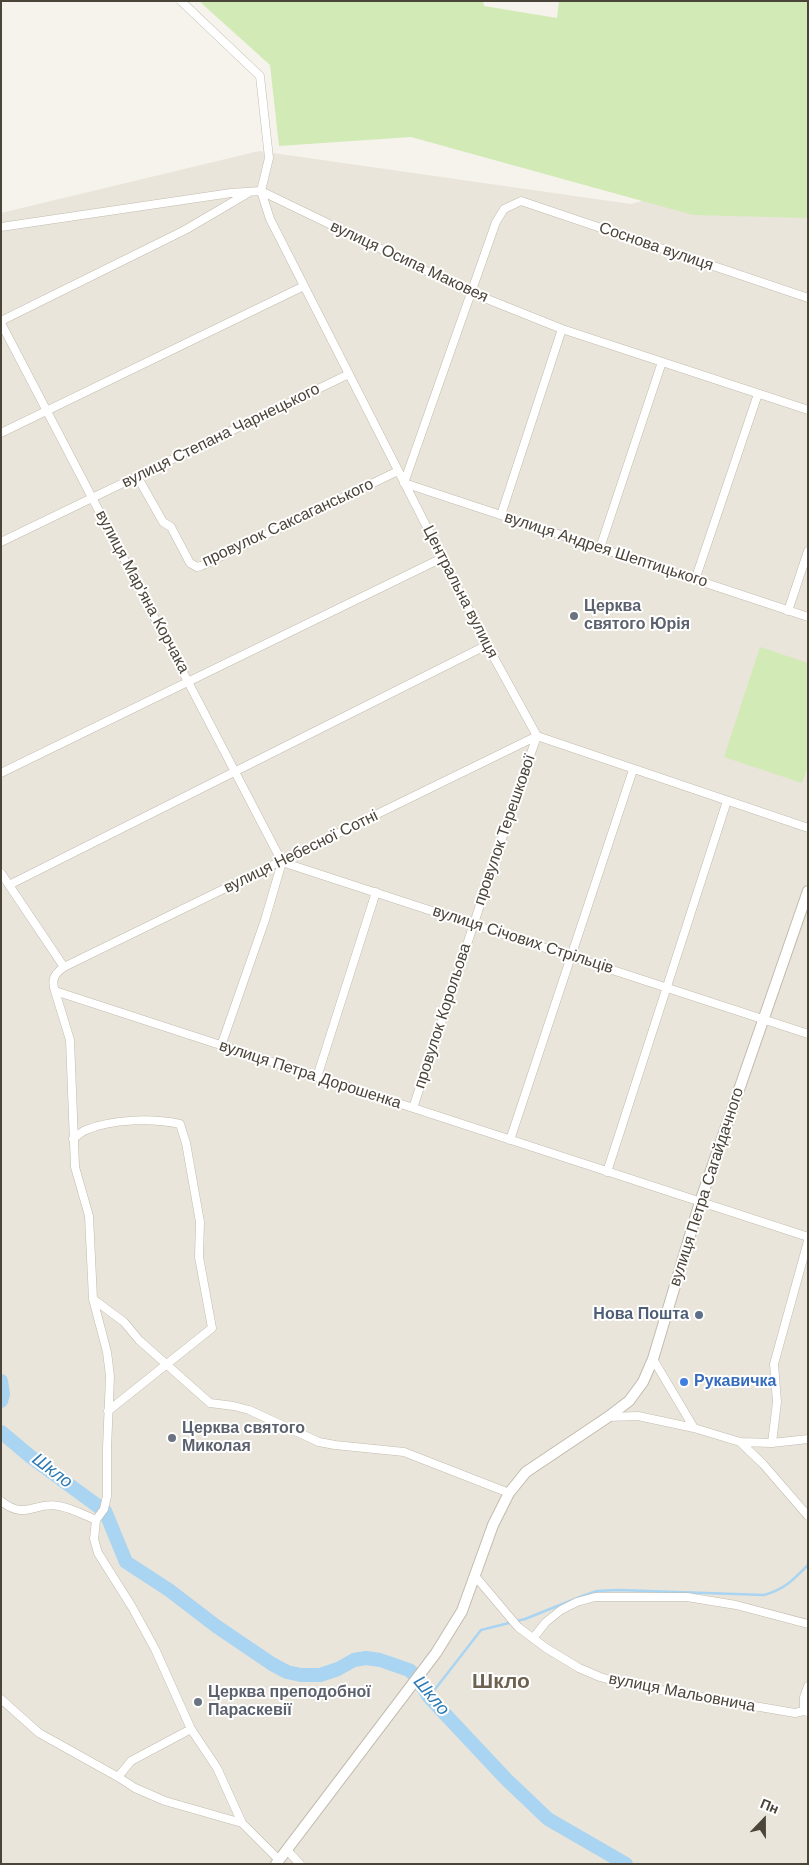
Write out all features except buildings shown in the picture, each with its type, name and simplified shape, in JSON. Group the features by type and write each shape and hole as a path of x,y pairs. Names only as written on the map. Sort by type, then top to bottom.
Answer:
{"street":[{"path":"1,227 94,212 261,191 269,158 260,76 181,1"},
{"name":"Центральна вулиця","path":"261,191 270,219 442,558 537,736"},
{"name":"вулиця Осипа Маковея","path":"261,191 472,293 562,329 808,410"},
{"path":"1,322 185,230 249,192"},
{"name":"Соснова вулиця","path":"472,293 496,222 504,209 521,201 808,298"},
{"path":"1,433 304,286"},
{"path":"404,483 472,293"},
{"name":"вулиця Мар'яна Корчака","path":"1,322 282,862"},
{"path":"501,515 562,329"},
{"path":"600,548 662,362"},
{"name":"вулиця Степана Чарнецького","path":"1,542 349,374"},
{"path":"695,580 758,394"},
{"name":"провулок Саксаганського","path":"137,476 163,522 171,527 190,564 197,567 398,471"},
{"name":"вулиця Андрея Шептицького","path":"404,483 808,617"},
{"path":"788,611 808,551"},
{"path":"1,773 442,558"},
{"path":"9,885 487,645"},
{"path":"537,736 808,828"},
{"name":"вулиця Небесної Сотні","path":"64,967 537,736"},
{"name":"провулок Терешкової","path":"474,924 537,736"},
{"path":"510,1140 633,770"},
{"path":"607,1172 726,801"},
{"path":"221,1046 265,920 282,862"},
{"name":"вулиця Січових Стрільців","path":"282,862 808,1034"},
{"path":"1,873 64,967 53,978 54,991 70,1040 75,1167 88,1216 93,1299 107,1352 109,1368 107,1496 104,1509 96,1520 94,1539 98,1553 155,1649 191,1729 217,1768 242,1823 277,1862"},
{"name":"вулиця Петра Сагайдачного","path":"277,1862 436,1653 462,1610 494,1525 509,1493 526,1472 629,1401 643,1382 653,1359 700,1202 808,891"},
{"path":"317,1077 376,892"},
{"name":"провулок Корольова","path":"413,1108 474,924"},
{"name":"вулиця Петра Дорошенка","path":"54,991 808,1239"},
{"path":"73,1139 84,1130 127,1120 166,1120 180,1124 186,1143 200,1222 199,1257 212,1328 108,1411"},
{"path":"772,1443 777,1402 774,1364 808,1239"},
{"path":"93,1299 124,1322 139,1340 210,1403 249,1410 319,1442 404,1452 509,1493"},
{"path":"653,1359 694,1428"},
{"path":"608,1417 638,1416 694,1428 740,1442 772,1443 808,1439"},
{"path":"740,1442 763,1464 808,1516"},
{"path":"1,1501 14,1510 53,1505 59,1506 96,1520"},
{"name":"вулиця Мальовнича","path":"475,1576 518,1627 560,1658 600,1677 625,1684 795,1713 806,1712"},
{"path":"534,1637 546,1622 561,1610 577,1602 596,1597 687,1597 736,1605 808,1624"},
{"path":"806,1712 804,1697 808,1686"},
{"path":"1,1699 39,1733 135,1788 165,1801 242,1823"},
{"path":"118,1777 131,1761 191,1729"},
{"path":"287,1850 300,1864"}],"shaded area":[{"name":"Шкло","path":"259,151 631,204 808,156 808,1864 1,1864 1,213"}],"green space":[{"path":"199,1 483,1 484,6 557,18 559,1 808,1 808,218 693,215 411,137 279,146 270,65"},
{"path":"760,647 808,663 808,766 802,783 724,757"}],"waterway":[{"name":"Шкло","path":"1,1381 3,1394 1,1401"},
{"name":"Шкло","path":"1,1432 31,1457 102,1509"},
{"name":"Шкло","path":"105,1511 126,1562 169,1590 216,1626 287,1672 301,1675 320,1675 338,1669 354,1660 366,1658 380,1660 409,1670 415,1675 429,1697 506,1779 548,1819 626,1864"},
{"path":"429,1697 481,1630 525,1619 597,1591 618,1590 764,1595 783,1587 808,1565"}],"place":[{"name":"Церква святого Юрія","path":"574,616"},
{"name":"Нова Пошта","path":"699,1315"},
{"name":"Рукавичка","path":"684,1382"},
{"name":"Церква святого Миколая","path":"172,1438"},
{"name":"Церква преподобної Параскевії","path":"198,1702"}],"district":[{"name":"Шкло","path":"501,1682"}]}
